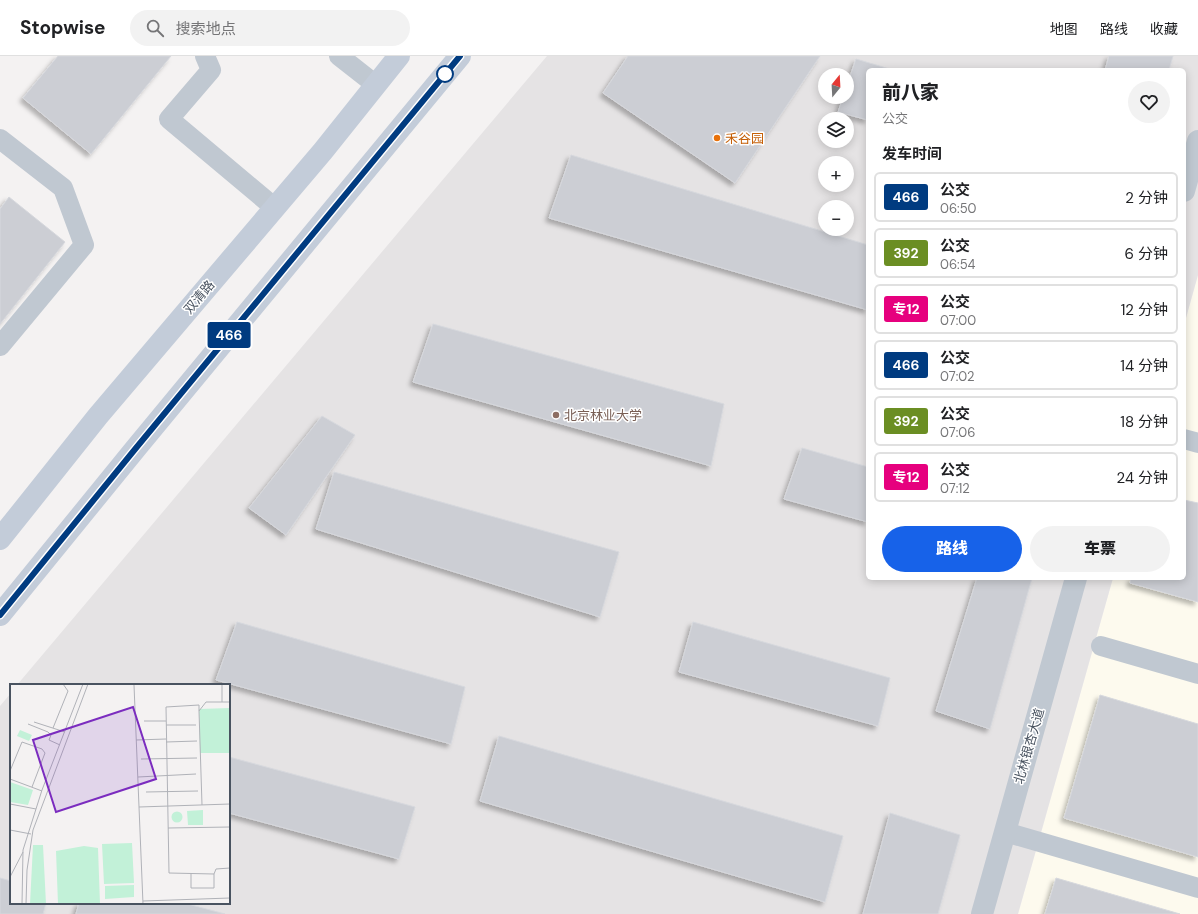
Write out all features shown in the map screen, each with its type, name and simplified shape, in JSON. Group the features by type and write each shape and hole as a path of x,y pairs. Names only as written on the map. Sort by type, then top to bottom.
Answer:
{"main road":[{"name":"双清路","path":"0,539 98,416 275,208 399,56"},
{"path":"0,615 460,56"}],"street":[{"path":"1186,184 1198,141"},
{"name":"北林银杏大道","path":"982,914 1075,580"}],"lane":[{"path":"205,56 211,70 168,119 275,208"},
{"path":"339,56 376,85"},
{"path":"0,139 63,188 84,245 0,346"},
{"path":"1186,440 1198,443"},
{"path":"1101,646 1198,674"},
{"path":"1005,832 1198,888"}],"shaded area":[{"name":"北京林业大学","path":"547,56 1198,56 1198,275 1186,318 1186,68 866,68 866,580 1112,580 1018,914 0,914 0,706 10,694 10,904 230,904 230,684 18,684"},
{"path":"1198,275 1198,914 1018,914 1112,580 1186,580 1186,318"}],"building":[{"path":"58,56 171,56 91,154 23,98"},
{"name":"禾谷园","path":"628,56 820,56 735,183 603,93"},
{"path":"1109,56 1173,56 1170,68 1106,68"},
{"path":"856,59 886,68 866,68 866,119 854,116 854,112 838,112 841,104 854,104 853,68"},
{"path":"571,155 818,230 818,236 838,236 866,244 866,309 549,218"},
{"path":"9,197 65,242 0,324 0,209"},
{"path":"433,324 724,404 711,466 413,382"},
{"path":"322,416 355,435 286,535 249,508"},
{"path":"802,448 866,466 866,521 784,499"},
{"path":"334,472 619,552 600,617 316,529"},
{"path":"1186,500 1198,503 1198,602 1130,583 1131,580 1186,580"},
{"path":"976,580 1031,580 990,729 936,711"},
{"path":"237,622 465,687 451,744 216,680"},
{"path":"693,622 890,678 878,726 679,672"},
{"path":"1100,695 1198,724 1198,857 1064,818"},
{"path":"499,736 843,836 825,902 480,801"},
{"path":"230,757 415,807 399,859 230,813"},
{"path":"890,813 960,835 938,914 863,914"},
{"path":"0,878 10,881 10,904 46,904 43,914 0,914"},
{"path":"1056,878 1180,914 1045,914"},
{"path":"79,904 188,904 225,914 76,914"}],"bus line":[{"name":"466","path":"0,615 460,56"}],"place":[{"name":"禾谷园","path":"717,138"},
{"name":"北京林业大学","path":"556,415"}]}
